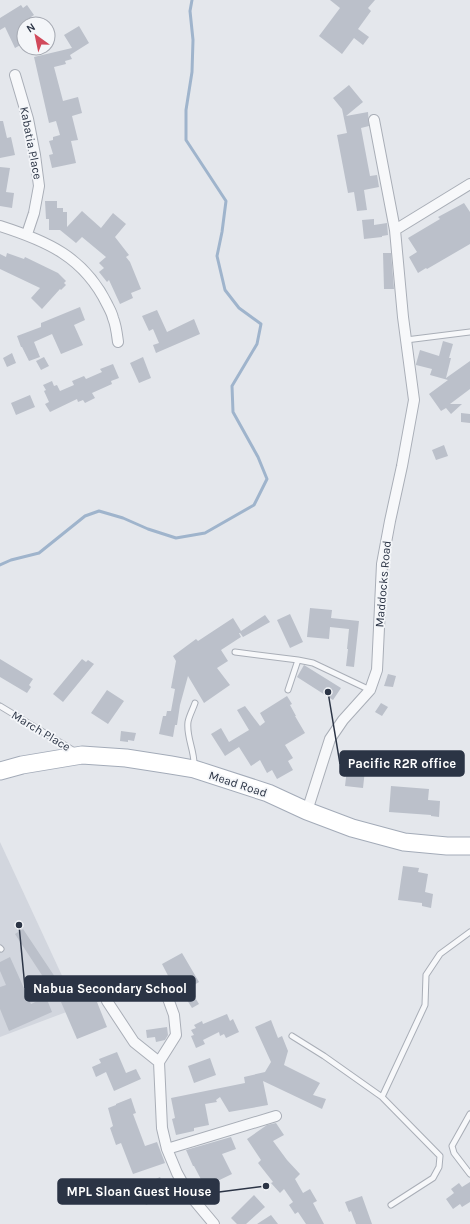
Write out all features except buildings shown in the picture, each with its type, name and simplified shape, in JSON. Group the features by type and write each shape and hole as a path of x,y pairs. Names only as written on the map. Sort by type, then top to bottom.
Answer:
{"main road":[{"name":"Mead Road","path":"0,771 22,765 82,755 126,758 171,764 194,769 268,793 306,811 352,828 404,842 447,846 470,846"}],"street":[{"name":"Kabatia Place","path":"15,75 28,119 39,186 34,213 27,234"},
{"name":"Maddocks Road","path":"306,811 330,739 343,720 370,690 377,670 382,564 414,400 403,317 395,230 374,120"},
{"path":"395,230 470,184"},
{"path":"0,226 27,234 58,250 82,268 100,289 113,317 118,342"},
{"path":"162,982 174,1015 176,1035 159,1062 162,1128 167,1149 177,1173 188,1193 214,1224"},
{"path":"107,1001 134,1042 159,1062"},
{"path":"167,1149 276,1116"}],"lane":[{"path":"406,340 470,332"},
{"path":"234,652 313,663 370,690"},
{"path":"288,690 298,660"},
{"path":"194,769 195,759 191,744 188,721 195,703"},
{"name":"March Place","path":"0,706 82,755"},
{"path":"382,1097 424,1005 426,975 440,954 470,932"},
{"path":"292,1036 324,1056 382,1097 440,1156 439,1167 433,1178 391,1205"},
{"path":"470,1114 452,1146 454,1153 470,1174"}],"shaded area":[{"path":"0,842 77,1008 0,1037"}],"waterway":[{"path":"0,565 11,560 39,553 85,516 99,511 123,518 148,529 176,538 205,533 254,505 267,479 258,457 233,412 232,386 257,344 261,324 239,308 225,290 217,256 226,201 186,140 186,110 192,72 193,40 190,11 192,0"}],"place":[{"name":"Pacific R2R office","path":"328,692"},
{"name":"Nabua Secondary School","path":"19,925"},
{"name":"MPL Sloan Guest House","path":"266,1186"}]}
